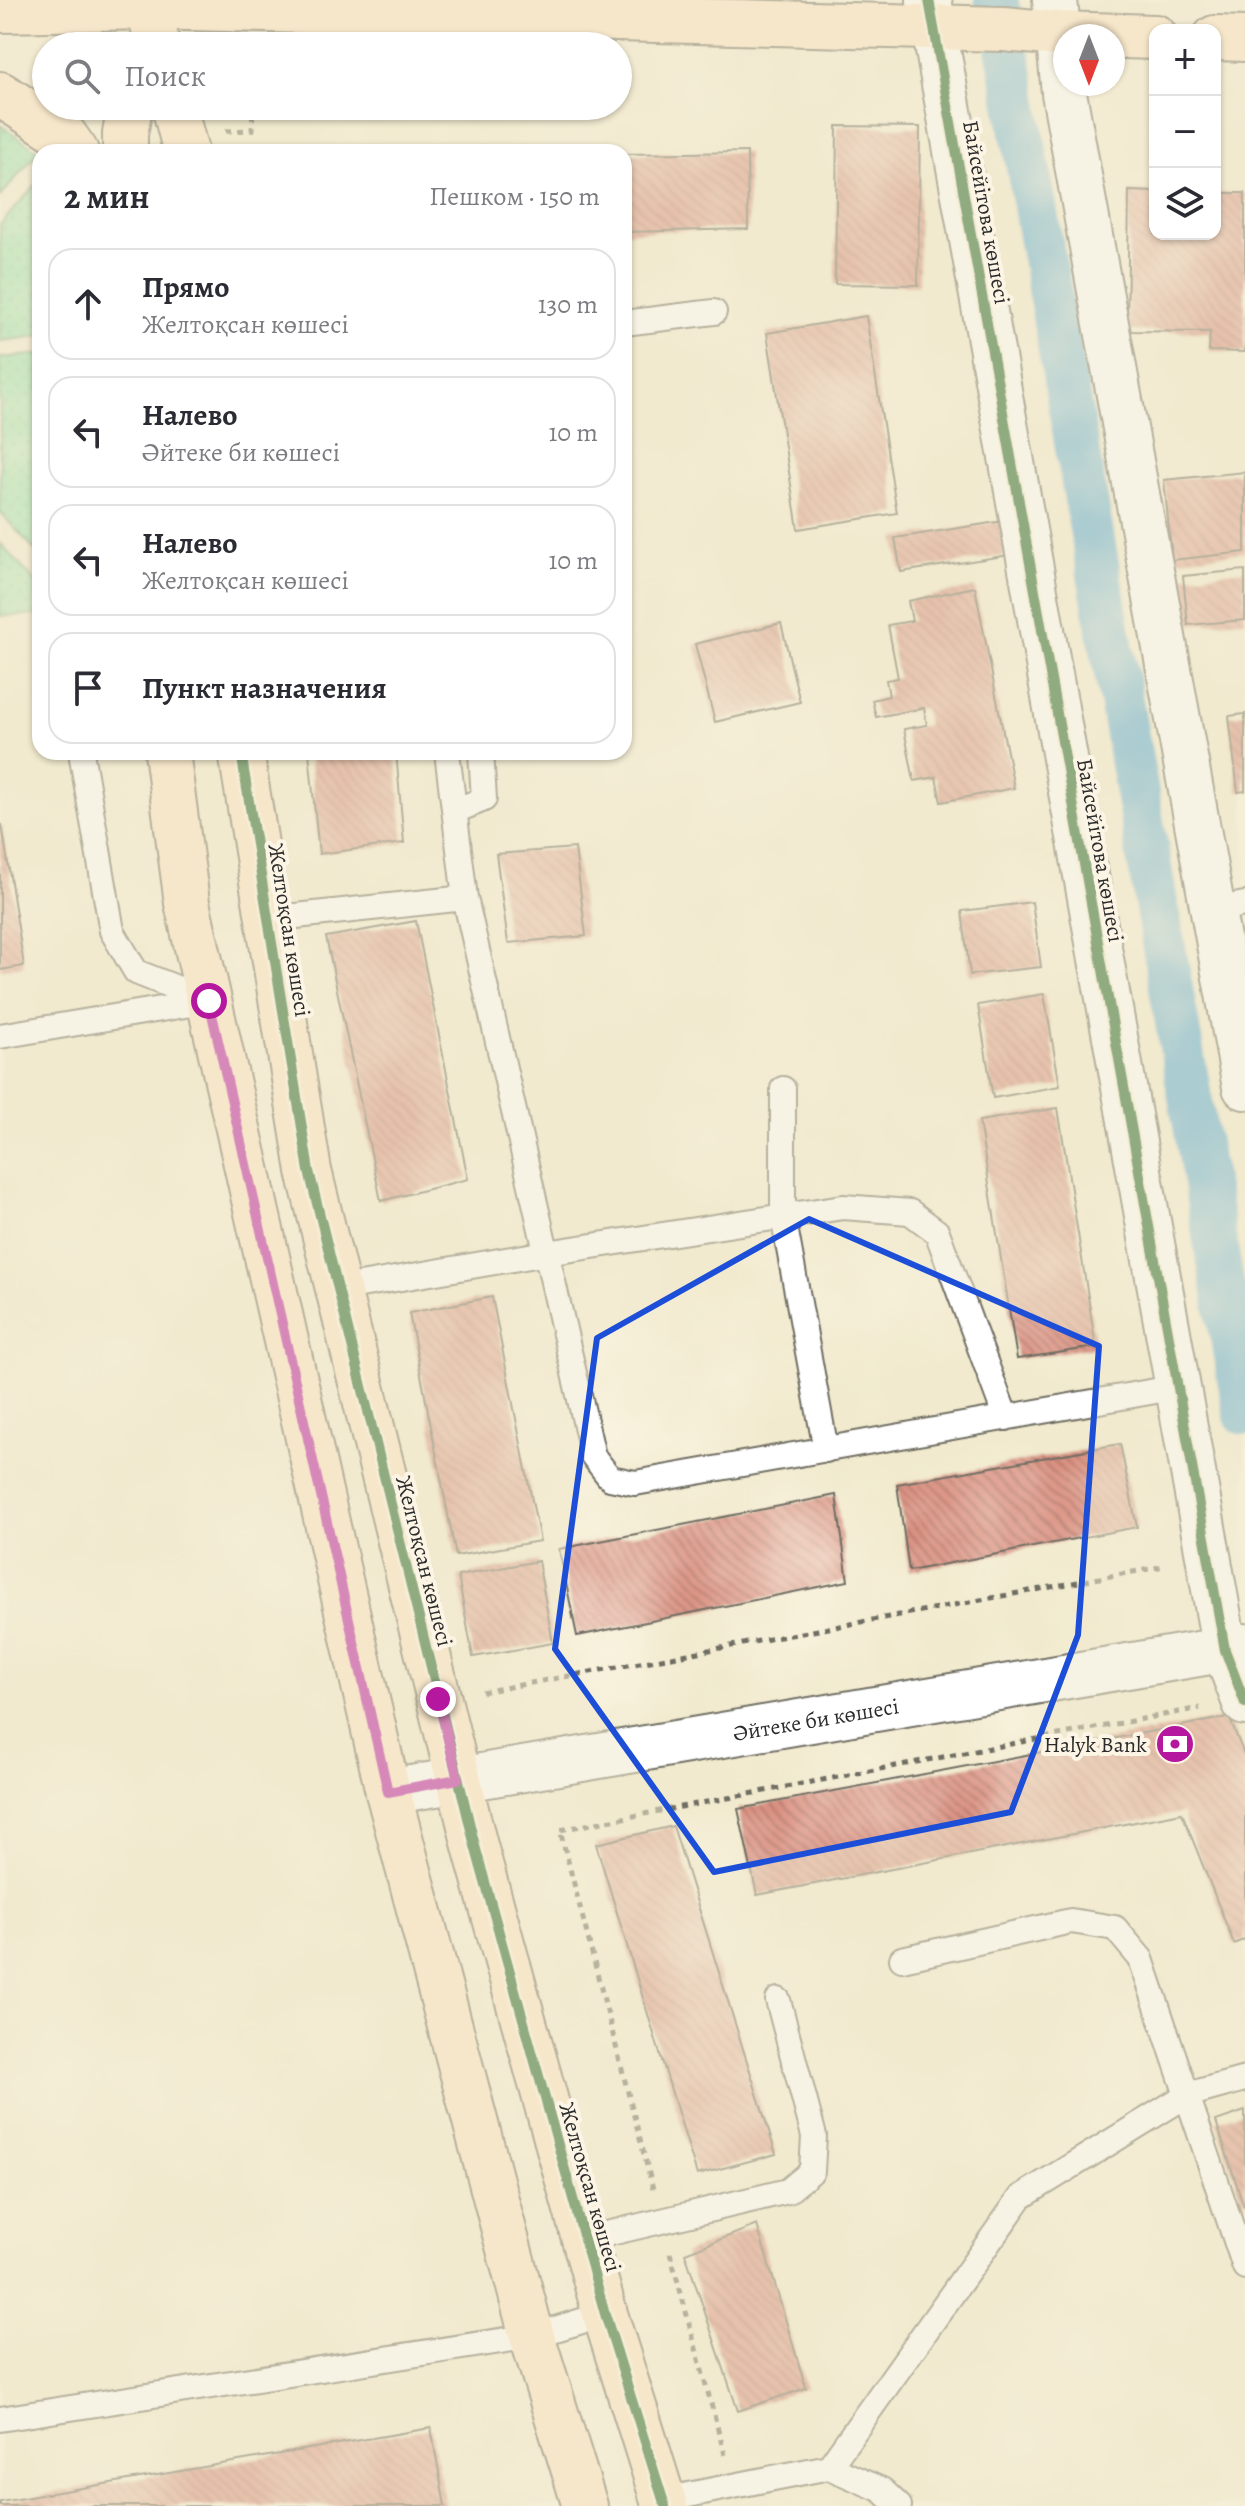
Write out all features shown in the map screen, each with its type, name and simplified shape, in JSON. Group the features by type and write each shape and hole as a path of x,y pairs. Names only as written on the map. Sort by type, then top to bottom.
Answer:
{"street":[{"path":"0,10 148,25 795,12 931,13 1004,29 1057,17 1149,36"},
{"name":"Байсейітова көшесі","path":"931,13 1208,1558 1235,1648 1244,1702"},
{"path":"1057,17 1064,93 1228,907 1245,1087"},
{"path":"1221,38 1245,39"},
{"path":"0,94 32,114"},
{"path":"41,120 64,135 70,144"},
{"path":"125,144 128,120"},
{"path":"178,120 184,144"},
{"path":"168,760 187,903 388,1792 532,2336 585,2506"},
{"name":"Желтоқсан көшесі","path":"242,760 309,1171 337,1289 458,1779 605,2314 664,2503"},
{"name":"Әйтеке би көшесі","path":"388,1792 1235,1648"}],"lane":[{"path":"632,322 714,312"},
{"path":"82,760 112,931 136,972 209,1001"},
{"path":"448,760 465,898 593,1456 610,1478 635,1483 1178,1387"},
{"path":"455,811 484,799 482,760"},
{"path":"268,919 465,898"},
{"path":"0,1036 209,1001"},
{"path":"783,1089 783,1216 826,1450"},
{"path":"337,1289 843,1207 910,1212 937,1232 1006,1418"},
{"path":"902,1959 1071,1921 1115,1928 1141,1959 1245,2267"},
{"path":"585,2239 788,2191 812,2171 814,2136 778,2000"},
{"path":"829,2467 1021,2197 1187,2095 1245,2079"},
{"path":"0,2419 532,2336 605,2314"},
{"path":"664,2503 829,2467 882,2490 899,2506"}],"path":[{"path":"252,120 252,130"},
{"path":"438,1699 1208,1558"},
{"path":"734,2486 661,2222 560,1830 1244,1702"}],"highlighted area":[{"path":"809,1219 1099,1346 1078,1635 1011,1812 714,1872 555,1649 597,1338"}],"green space":[{"path":"0,125 32,146 32,159 0,197"},
{"path":"32,189 32,337 0,341 0,225"},
{"path":"32,355 32,547 0,512 0,358"},
{"path":"0,543 32,578 32,615 0,616"}],"building":[{"path":"837,126 920,127 918,285 835,284"},
{"path":"747,152 748,229 632,232 632,154"},
{"path":"1129,191 1149,192 1149,240 1221,240 1221,193 1245,193 1245,352 1209,351 1210,332 1127,331"},
{"path":"866,316 897,513 798,529 767,333"},
{"path":"1245,472 1245,552 1172,560 1164,480"},
{"path":"1004,521 1010,555 901,572 895,538"},
{"path":"1245,570 1245,620 1188,625 1183,576"},
{"path":"975,587 1014,788 941,802 936,777 914,781 904,729 927,725 924,708 876,717 872,700 889,696 886,680 898,678 888,625 912,621 908,601"},
{"path":"781,623 800,702 715,722 695,644"},
{"path":"1245,714 1245,791 1238,792 1229,716"},
{"path":"310,760 397,760 404,843 319,854"},
{"path":"0,826 24,966 0,970"},
{"path":"575,848 586,936 508,943 496,854"},
{"path":"1032,902 1041,967 970,975 962,911"},
{"path":"416,921 468,1179 381,1201 326,937"},
{"path":"1044,994 1060,1086 993,1098 978,1005"},
{"path":"1058,1108 1096,1347 1017,1359 979,1121"},
{"path":"492,1297 540,1541 456,1556 409,1313"},
{"path":"1120,1444 1137,1527 909,1571 897,1484"},
{"path":"836,1495 848,1581 577,1636 559,1549"},
{"path":"538,1561 553,1643 473,1657 458,1576"},
{"path":"1229,1717 1245,1757 1245,1939 1234,1944 1182,1813 757,1895 738,1809"},
{"path":"673,1826 776,2154 697,2175 596,1844"},
{"path":"1245,2111 1245,2207 1244,2207 1216,2121"},
{"path":"757,2225 806,2388 738,2411 685,2253"},
{"path":"431,2428 445,2506 0,2506 0,2502"}],"waterway":[{"path":"996,0 1004,29 1245,1413"}],"cycle path":[{"path":"929,0 1225,1650 1245,1703"},
{"path":"242,760 309,1171 475,1846 605,2314 665,2506"}],"place":[{"name":"Halyk Bank","path":"1175,1744"}],"route":[{"path":"209,1001 388,1792 458,1779 438,1699"}]}
